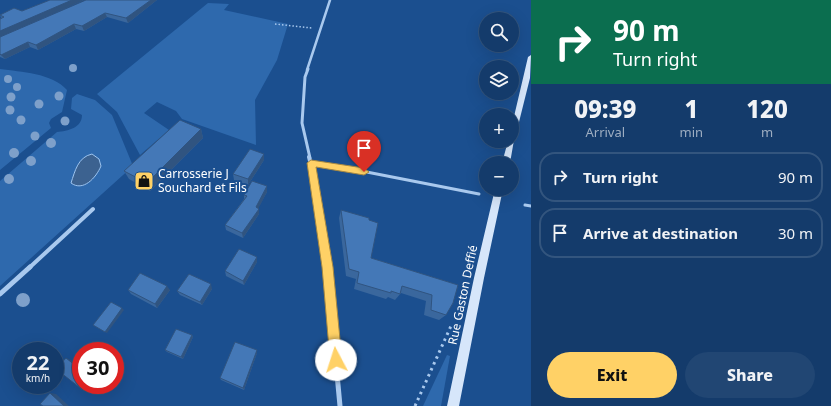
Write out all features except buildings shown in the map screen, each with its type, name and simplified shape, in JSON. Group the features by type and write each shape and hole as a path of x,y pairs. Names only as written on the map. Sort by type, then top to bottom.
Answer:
{"main road":[{"path":"519,111 531,56"},
{"name":"Rue Gaston Deffié","path":"453,406 497,196"}],"street":[{"path":"330,0 306,77 302,123 311,163 328,267 340,406"},
{"path":"0,294 93,209"}],"lane":[{"path":"311,163 336,166 479,194"},
{"path":"525,205 531,206"}],"path":[{"path":"275,24 320,29"},
{"path":"415,406 451,326"}],"shaded area":[{"path":"208,3 229,4 224,10 288,24 277,60 255,100 256,145 182,119 176,111 157,102 144,113 169,130 140,155 117,112 97,94"},
{"path":"0,69 36,74 61,84 67,90 62,112 51,119 49,123 51,128 0,170"},
{"path":"77,94 95,100 112,115 133,166 0,286 0,181 57,132 70,130 80,123 82,115 71,109 72,98"},
{"path":"92,154 99,159 101,166 99,171 89,182 84,185 80,186 71,183 80,161"},
{"path":"447,355 450,356 441,406 423,406"}],"place":[{"name":"Carrosserie J Souchard et Fils","path":"144,181"}],"route":[{"path":"336,360 328,267 311,163 336,166 364,172"}]}
